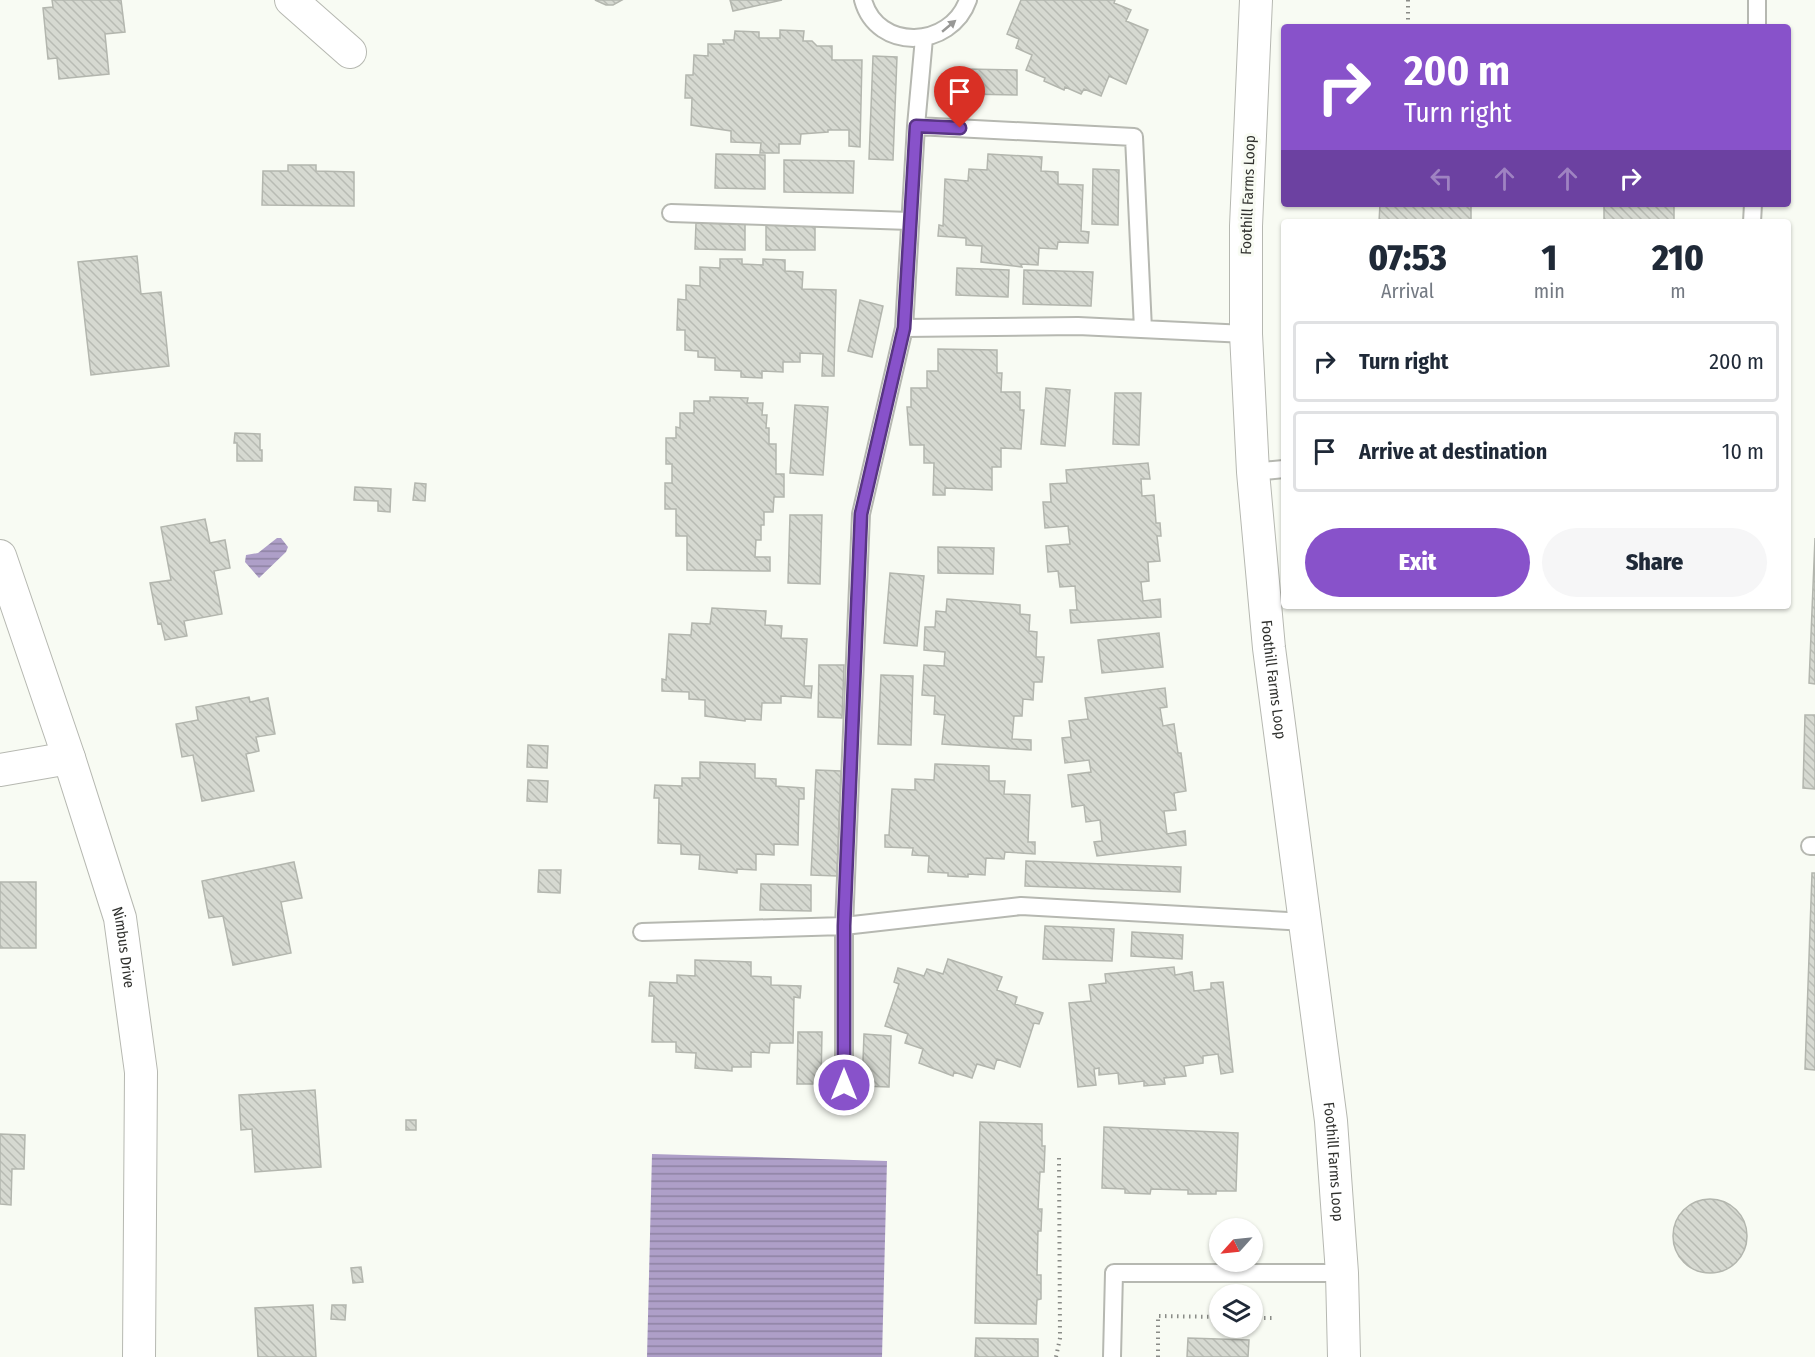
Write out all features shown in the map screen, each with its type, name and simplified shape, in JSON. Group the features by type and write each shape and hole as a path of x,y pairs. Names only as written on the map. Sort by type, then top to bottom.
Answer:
{"street":[{"path":"291,0 350,52"},
{"name":"Foothill Farms Loop","path":"1256,0 1246,226 1246,334 1253,472 1269,648 1331,1121 1342,1273 1344,1357"},
{"name":"Nimbus Drive","path":"0,556 69,758 120,918 141,1072 139,1357"},
{"path":"0,770 69,758"}],"lane":[{"path":"863,0 875,21 889,32 906,38 924,38 941,33 955,22 968,0"},
{"path":"1757,0 1757,24"},
{"path":"844,1085 844,926 861,514 904,328 916,126 924,38"},
{"path":"916,126 1134,137 1143,329"},
{"path":"671,213 910,221"},
{"path":"904,328 1078,326 1246,334"},
{"path":"1253,472 1281,469"},
{"path":"642,932 844,926 1021,906 1306,922"},
{"path":"1112,1357 1114,1273 1342,1273"}],"path":[{"path":"1408,0 1408,24"},
{"path":"1056,1357 1060,1338 1059,1157"},
{"path":"1158,1357 1158,1316 1209,1317"},
{"path":"1263,1318 1275,1318"}],"shaded area":[{"path":"277,538 281,538 288,547 286,552 259,578 245,562 246,555 258,553"},
{"path":"652,1154 887,1161 882,1357 647,1357"}],"building":[{"path":"52,0 121,0 125,32 105,34 109,74 59,79 57,58 48,59 43,8 53,7"},
{"path":"595,0 622,0 613,5 606,5"},
{"path":"730,0 782,0 733,11"},
{"path":"1021,0 1115,0 1114,3 1131,10 1126,21 1148,30 1126,84 1109,76 1101,96 1084,89 1081,94 1065,87 1064,90 1026,70 1032,55 1016,48 1019,39 1007,34"},
{"path":"780,30 804,31 803,41 812,41 817,46 832,46 832,60 862,60 860,147 849,146 849,130 828,130 828,132 801,134 800,144 779,144 779,153 760,153 761,143 731,142 731,131 691,125 692,98 685,98 686,75 693,75 694,55 708,56 708,44 724,44 723,40 734,40 735,31 759,32 759,38 780,38"},
{"path":"873,56 897,57 893,160 869,159"},
{"path":"965,69 1017,70 1017,95 964,94"},
{"path":"716,154 765,155 765,189 715,188"},
{"path":"988,154 1042,157 1041,171 1058,172 1058,184 1083,185 1081,231 1089,232 1088,243 1058,242 1057,249 1039,248 1038,265 1021,264 1022,267 981,262 982,246 966,245 966,238 938,236 939,225 943,226 945,179 968,181 969,169 987,170"},
{"path":"784,160 854,161 853,193 784,192"},
{"path":"288,165 316,165 316,171 354,172 354,206 262,205 263,171 288,171"},
{"path":"1093,169 1119,170 1118,225 1092,224"},
{"path":"1380,207 1471,207 1471,219 1379,219"},
{"path":"1604,207 1674,207 1674,219 1604,219"},
{"path":"696,223 745,224 745,250 695,249"},
{"path":"766,225 815,226 815,250 766,250"},
{"path":"137,256 141,294 161,292 169,366 91,375 78,262"},
{"path":"720,259 742,259 742,264 763,265 763,259 785,260 785,271 803,272 802,289 836,290 834,376 822,376 823,354 800,353 800,362 783,362 783,372 762,371 762,378 741,377 741,371 715,370 715,358 698,357 698,351 685,350 685,330 677,330 678,299 686,300 686,285 700,286 700,267 720,268"},
{"path":"957,268 1009,270 1008,297 956,295"},
{"path":"1024,270 1093,272 1091,306 1023,304"},
{"path":"860,300 883,306 872,357 848,351"},
{"path":"938,349 997,350 997,373 1002,373 1001,392 1020,392 1020,410 1024,410 1021,449 1001,448 1001,467 992,467 992,490 945,488 945,495 933,495 934,463 924,463 924,445 910,445 907,407 911,407 911,388 927,388 927,371 938,371"},
{"path":"1046,388 1070,390 1065,446 1041,444"},
{"path":"1115,393 1141,393 1139,445 1113,444"},
{"path":"710,397 748,398 747,403 763,403 762,415 767,415 766,428 769,428 769,444 776,444 776,474 784,474 784,497 774,497 773,512 764,512 761,540 756,540 755,557 770,557 770,571 687,570 687,536 676,536 676,509 665,509 665,483 672,483 672,464 666,464 666,438 676,438 676,427 680,428 680,413 694,413 694,401 710,401"},
{"path":"795,405 828,407 823,475 790,473"},
{"path":"235,433 260,434 262,461 237,461"},
{"path":"1148,463 1150,479 1141,479 1142,496 1154,495 1156,523 1160,523 1161,536 1157,536 1160,561 1148,562 1149,581 1141,582 1143,601 1160,599 1161,617 1071,623 1070,610 1077,610 1075,586 1060,587 1058,571 1048,572 1046,546 1070,544 1068,526 1045,528 1043,502 1051,502 1050,484 1067,483 1066,470"},
{"path":"415,483 426,484 425,501 413,500"},
{"path":"355,487 391,489 390,512 378,511 378,501 354,500"},
{"path":"790,515 822,515 820,584 788,583"},
{"path":"205,519 210,543 225,540 230,568 214,571 222,614 184,621 187,636 165,640 161,623 158,624 150,583 171,580 161,527"},
{"path":"1815,538 1815,684 1809,683"},
{"path":"938,547 994,548 993,574 938,573"},
{"path":"890,573 924,576 917,646 884,643"},
{"path":"947,599 1020,605 1020,614 1030,615 1029,631 1037,632 1036,657 1044,657 1042,682 1034,682 1033,700 1023,699 1022,716 1014,716 1012,739 1031,740 1031,750 942,744 945,715 934,714 935,696 922,695 924,665 944,666 945,652 924,650 925,627 935,627 936,611 946,612"},
{"path":"712,608 766,611 765,625 782,626 781,638 807,639 804,686 812,686 811,698 781,696 781,703 762,703 761,720 745,719 745,721 705,716 705,700 689,699 689,692 662,691 662,679 666,680 669,634 691,635 692,623 710,624"},
{"path":"1159,633 1163,667 1102,673 1098,640"},
{"path":"819,665 844,665 842,718 818,717"},
{"path":"881,675 913,676 911,745 878,744"},
{"path":"1165,688 1167,707 1160,708 1163,726 1174,724 1186,791 1174,793 1176,810 1164,811 1167,834 1185,831 1186,845 1097,856 1094,842 1102,841 1100,820 1086,822 1084,805 1072,807 1068,775 1091,772 1089,760 1065,763 1062,738 1071,737 1069,721 1088,719 1085,698"},
{"path":"249,697 250,702 268,698 275,734 256,737 259,751 246,754 254,791 202,801 193,755 182,757 176,724 198,720 196,707"},
{"path":"1805,715 1815,715 1815,789 1803,788"},
{"path":"528,745 548,746 547,768 527,767"},
{"path":"700,762 755,764 755,778 776,779 776,786 804,788 804,799 799,799 798,845 774,844 774,855 756,854 756,870 737,869 737,873 699,869 700,855 681,854 681,844 658,843 659,798 654,798 655,785 682,786 682,778 700,778"},
{"path":"935,764 989,766 989,781 1005,781 1004,794 1030,795 1028,842 1035,842 1035,854 1005,852 1004,859 986,858 985,875 968,874 968,877 928,872 929,856 912,855 913,848 885,847 885,835 889,835 892,789 915,790 915,779 934,780"},
{"path":"816,770 841,771 837,876 811,875"},
{"path":"528,780 548,781 547,802 527,801"},
{"path":"1026,861 1181,867 1180,892 1025,886"},
{"path":"294,862 302,898 281,902 291,953 233,965 223,916 209,918 202,881"},
{"path":"539,870 561,870 560,893 538,892"},
{"path":"1812,873 1815,873 1815,1070 1805,1069"},
{"path":"0,882 36,882 36,948 0,948"},
{"path":"761,884 811,885 811,911 760,910"},
{"path":"1045,926 1114,929 1112,961 1043,959"},
{"path":"1132,932 1183,935 1182,959 1131,956"},
{"path":"948,959 1002,977 997,990 1017,997 1015,1004 1043,1013 1039,1024 1034,1023 1020,1067 997,1059 994,1069 977,1064 972,1078 954,1072 953,1076 919,1063 923,1049 905,1043 908,1034 885,1026 899,984 894,982 898,968 924,976 927,969 943,974"},
{"path":"695,960 751,962 751,976 771,977 771,985 801,986 800,998 794,997 793,1043 770,1043 769,1053 751,1052 751,1067 732,1067 732,1071 695,1068 696,1053 676,1052 676,1042 652,1042 654,996 649,996 650,982 677,983 677,975 695,976"},
{"path":"1174,967 1175,975 1192,972 1194,991 1211,989 1211,983 1223,982 1233,1072 1221,1074 1218,1054 1203,1056 1203,1063 1184,1066 1186,1076 1164,1078 1165,1084 1144,1086 1144,1081 1119,1084 1118,1073 1099,1075 1099,1068 1094,1069 1096,1085 1078,1087 1069,1003 1091,1001 1089,985 1106,983 1105,974"},
{"path":"798,1032 822,1032 821,1084 797,1084"},
{"path":"864,1034 891,1036 889,1087 862,1086"},
{"path":"315,1090 321,1167 255,1172 252,1129 241,1130 239,1095"},
{"path":"406,1120 416,1120 416,1130 406,1130"},
{"path":"980,1122 1042,1124 1042,1146 1045,1146 1044,1172 1040,1172 1038,1209 1042,1209 1041,1231 1038,1231 1037,1275 1041,1275 1041,1299 1037,1300 1036,1324 975,1323"},
{"path":"1104,1127 1238,1133 1236,1191 1188,1194 1188,1190 1151,1189 1150,1194 1125,1193 1125,1189 1102,1188"},
{"path":"0,1134 25,1135 24,1169 12,1169 11,1205 0,1204"},
{"path":"1710,1199 1731,1205 1741,1215 1747,1236 1741,1257 1731,1267 1710,1273 1689,1267 1679,1257 1673,1236 1679,1215 1689,1205"},
{"path":"361,1267 363,1282 353,1283 351,1268"},
{"path":"313,1305 316,1357 258,1357 255,1308"},
{"path":"332,1305 346,1305 345,1320 331,1319"},
{"path":"976,1338 1038,1339 1038,1357 975,1357"},
{"path":"1188,1338 1249,1340 1248,1357 1187,1357"}],"route":[{"path":"844,1085 844,926 861,514 904,328 916,126 960,128"}]}
